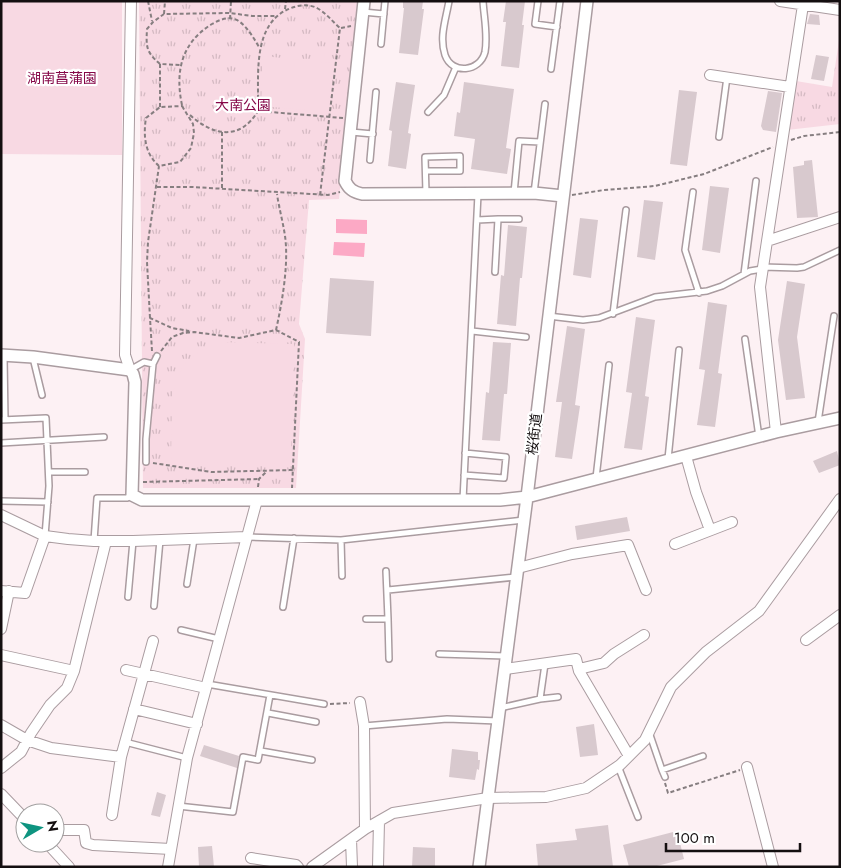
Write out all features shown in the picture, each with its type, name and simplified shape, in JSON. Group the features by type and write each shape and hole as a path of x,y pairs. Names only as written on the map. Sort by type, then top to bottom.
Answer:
{"street":[{"path":"131,1 126,355 135,382 132,495 142,500 500,500 527,497 776,432 840,418"},
{"name":"桜街道","path":"479,867 527,497 587,1"},
{"path":"780,1 803,5 827,5 840,10"},
{"path":"776,432 760,287 803,5"},
{"path":"363,7 345,181 349,188 354,192 534,193 563,196"},
{"path":"710,75 790,87"},
{"path":"767,241 840,217"},
{"path":"2,355 32,357 130,370"},
{"path":"686,456 696,492 710,530"},
{"path":"168,867 187,758 257,500"},
{"path":"312,867 365,829 393,813 488,798 546,797 586,788 618,766 644,740 671,687 706,652 759,611 840,500"},
{"path":"1,515 45,536 94,541 247,536"},
{"path":"675,544 732,522"},
{"path":"1,629 5,591 26,593 45,536"},
{"path":"1,768 21,752 50,705 68,688 74,672 106,541"},
{"path":"517,573 572,554 628,545 646,590"},
{"path":"806,640 840,615"},
{"path":"578,669 604,663 614,654 644,635"},
{"path":"112,815 121,757 153,641"},
{"path":"1,656 74,672"},
{"path":"504,669 576,659 578,669 629,756"},
{"path":"126,670 207,686"},
{"path":"360,702 364,726 365,829"},
{"path":"134,709 197,724"},
{"path":"1,725 28,740 50,748 121,757"},
{"path":"747,767 773,867"},
{"path":"1,794 15,809"},
{"path":"378,821 378,867"},
{"path":"65,830 84,830 86,844 171,849"},
{"path":"351,839 352,867"},
{"path":"57,853 70,867"},
{"path":"251,858 296,865 298,867"}],"lane":[{"path":"381,44 385,1"},
{"path":"449,1 442,29 444,49 449,61 456,67 467,69 473,68 481,60 484,53 486,24 483,1"},
{"path":"538,1 535,24 557,27"},
{"path":"551,69 560,1"},
{"path":"363,7 384,14"},
{"path":"428,112 444,95 456,67"},
{"path":"719,137 727,77"},
{"path":"370,160 376,92"},
{"path":"534,193 545,104"},
{"path":"350,132 373,134"},
{"path":"514,193 519,140 540,142"},
{"path":"426,171 460,171 460,156 426,156 426,171 426,193"},
{"path":"744,274 756,182"},
{"path":"692,192 685,250 699,293"},
{"path":"463,501 478,193"},
{"path":"612,314 626,210"},
{"path":"495,272 498,219"},
{"path":"477,220 519,219"},
{"path":"548,316 583,320 599,318 655,297 699,293 722,286 755,269 804,267 840,250"},
{"path":"818,422 834,316"},
{"path":"472,331 526,337"},
{"path":"745,339 759,437"},
{"path":"667,461 680,350"},
{"path":"2,355 3,420 46,418 49,472 45,536"},
{"path":"146,462 146,439 153,364 157,356"},
{"path":"32,357 42,395"},
{"path":"130,370 144,362 153,364"},
{"path":"596,479 609,364"},
{"path":"1,443 104,437"},
{"path":"464,476 504,478 506,456 465,454"},
{"path":"49,472 85,472"},
{"path":"94,541 97,498 127,498 132,495"},
{"path":"1,501 48,502"},
{"path":"247,536 341,540 524,520"},
{"path":"283,607 294,538"},
{"path":"187,584 194,539"},
{"path":"154,606 160,540"},
{"path":"341,540 342,576"},
{"path":"128,597 133,541"},
{"path":"386,570 389,659"},
{"path":"388,590 517,573"},
{"path":"366,619 388,619"},
{"path":"181,630 219,639"},
{"path":"439,654 506,656"},
{"path":"540,699 544,664"},
{"path":"207,686 324,704"},
{"path":"178,806 233,812 243,757 258,760 261,751 270,695"},
{"path":"500,708 558,697"},
{"path":"268,713 316,722"},
{"path":"364,726 447,719 498,721"},
{"path":"649,731 665,777"},
{"path":"125,742 187,758"},
{"path":"261,751 312,760"},
{"path":"662,770 703,756"},
{"path":"618,766 638,817"}],"path":[{"path":"148,1 153,22"},
{"path":"164,14 165,1"},
{"path":"230,19 231,1"},
{"path":"285,10 286,1"},
{"path":"188,114 201,125 222,132 245,128 253,120 258,111 260,46 267,29 276,16 285,10 301,5 315,7 327,15 340,28"},
{"path":"180,66 160,64 150,55 147,45 147,28 164,14 230,13 252,16 276,16"},
{"path":"159,166 180,162 191,148 194,134 193,124 182,106 178,79 184,54 196,36 222,19 235,19 243,24 260,46"},
{"path":"340,28 356,26"},
{"path":"320,195 340,28"},
{"path":"160,64 160,106"},
{"path":"159,166 148,151 144,139 146,118 160,106 182,106"},
{"path":"258,111 346,118"},
{"path":"222,132 222,189"},
{"path":"563,196 663,184 704,174 804,136 840,132"},
{"path":"153,364 147,249 159,166"},
{"path":"157,187 320,195 340,192"},
{"path":"276,192 285,238 284,281 276,330"},
{"path":"150,318 172,328 239,338 276,330 299,342 292,488"},
{"path":"157,356 172,337 194,332"},
{"path":"146,462 211,472 293,470"},
{"path":"258,487 259,479 268,470"},
{"path":"143,482 259,479"},
{"path":"324,704 360,702"},
{"path":"665,777 668,793 747,767"}],"green space":[{"name":"湖南菖蒲園","path":"1,1 122,1 122,155 1,154"},
{"name":"大南公園","path":"139,1 357,1 339,199 309,200 299,324 305,339 296,488 143,488"},
{"path":"840,34 840,124 787,130 796,81 832,87"},
{"path":"263,56 331,63 328,112 261,106"},
{"path":"219,342 294,344 291,456 280,464 171,462 172,395 183,365 200,351"}],"shaded area":[{"path":"336,219 367,220 367,234 336,233"},
{"path":"334,242 365,243 364,257 333,255"}],"building":[{"path":"403,1 423,1 422,9 424,9 418,55 399,53 404,8"},
{"path":"506,1 525,1 519,68 501,66 506,22 503,22"},
{"path":"810,14 819,15 820,25 807,24"},
{"path":"816,55 829,57 824,81 811,79"},
{"path":"396,82 415,85 408,133 411,134 406,169 388,166 392,131 389,130"},
{"path":"464,82 514,89 506,148 511,149 507,174 471,169 475,139 454,136 457,112 460,113"},
{"path":"679,90 697,92 687,166 670,164"},
{"path":"768,91 782,93 776,132 763,130 761,126"},
{"path":"812,160 818,217 797,218 793,167 804,165 804,161"},
{"path":"710,186 729,188 720,253 702,250"},
{"path":"644,200 663,202 655,260 637,257"},
{"path":"580,218 598,220 591,278 573,275"},
{"path":"508,225 527,227 516,326 497,324 501,275 504,276"},
{"path":"330,278 374,281 371,336 326,333"},
{"path":"787,281 805,284 797,337 805,398 786,400 778,340"},
{"path":"708,302 727,305 718,373 722,374 715,427 697,425 705,370 699,369"},
{"path":"636,317 655,320 645,396 649,397 642,450 624,448 632,393 626,392"},
{"path":"567,326 585,329 575,405 580,406 572,459 555,457 562,402 556,402"},
{"path":"493,342 511,343 507,394 504,394 500,441 482,440 486,392 489,393"},
{"path":"837,451 840,465 819,473 813,461"},
{"path":"627,517 630,531 577,540 575,526"},
{"path":"594,724 598,755 580,757 576,727"},
{"path":"204,745 239,756 237,768 200,756"},
{"path":"452,749 478,752 478,760 480,760 479,770 477,769 475,780 449,777"},
{"path":"157,792 166,795 160,817 151,815"},
{"path":"608,825 613,867 538,867 536,844 577,840 575,829"},
{"path":"677,831 684,859 653,867 629,867 623,845"},
{"path":"212,846 214,867 199,867 198,847"},
{"path":"413,847 435,848 435,867 412,867"}]}
